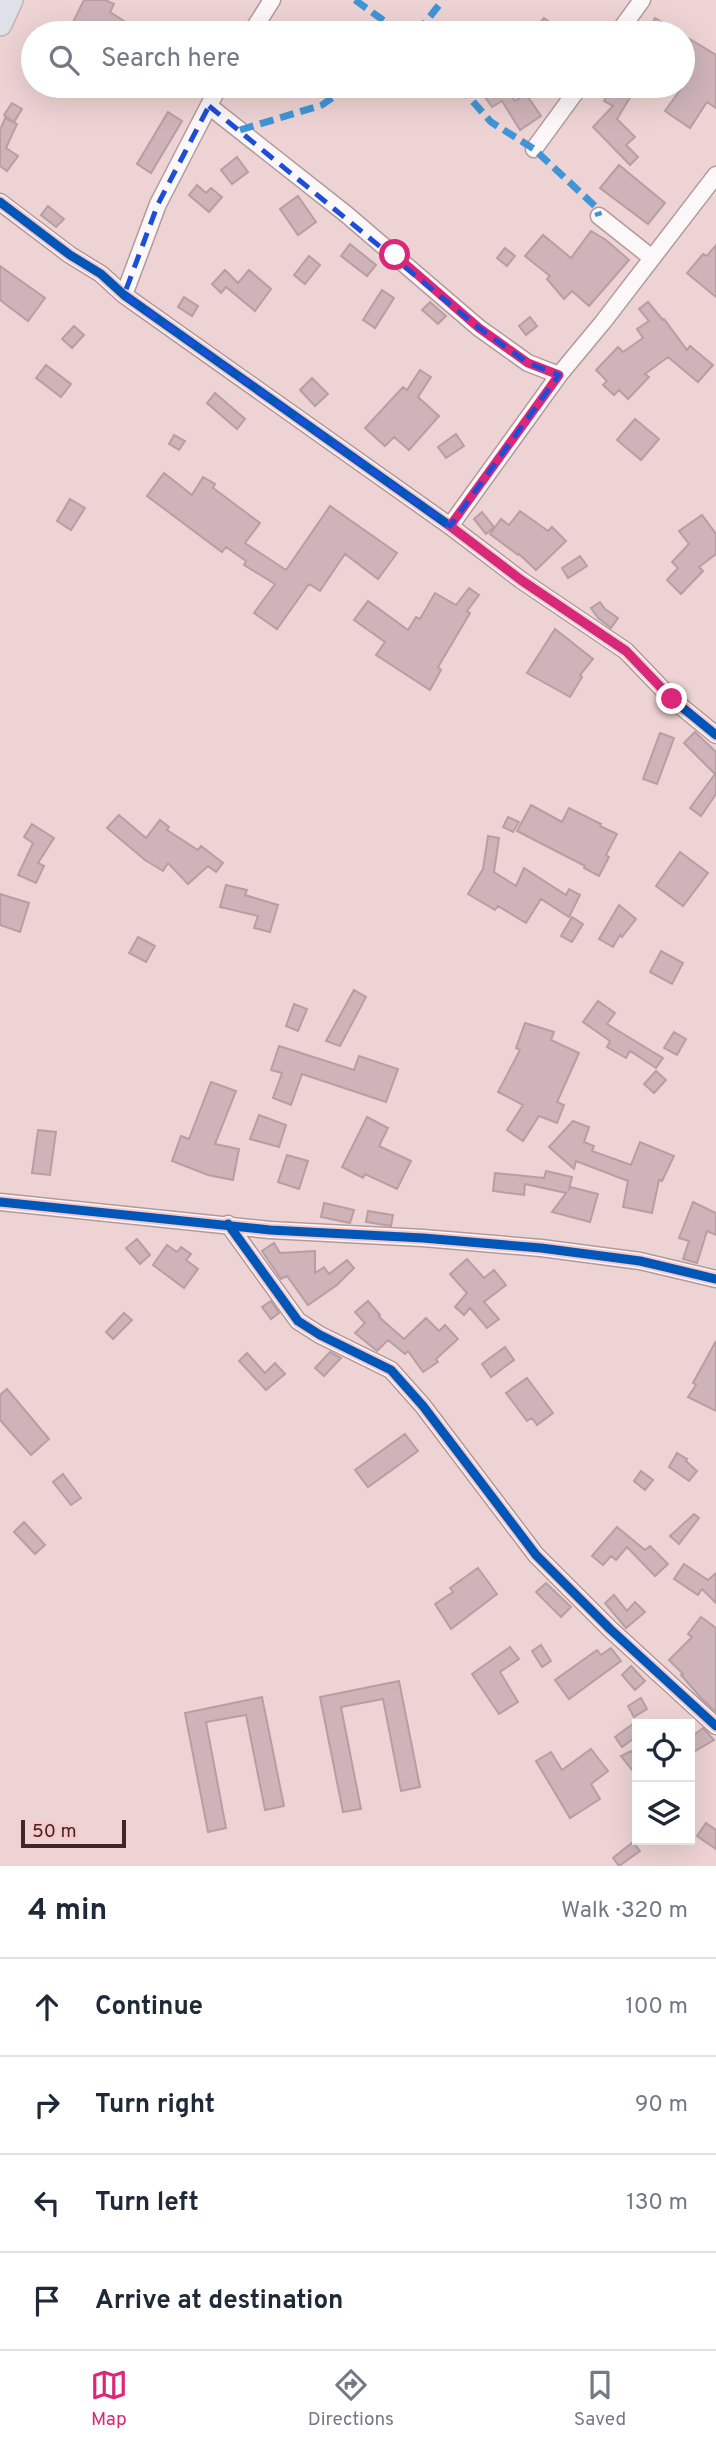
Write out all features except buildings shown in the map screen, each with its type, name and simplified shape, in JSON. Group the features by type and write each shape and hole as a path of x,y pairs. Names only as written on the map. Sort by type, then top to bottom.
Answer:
{"highway":[{"path":"0,24 10,0"}],"street":[{"path":"259,21 272,0"},
{"path":"627,21 642,0"},
{"path":"124,295 158,204 213,98"},
{"path":"534,149 571,98"},
{"path":"209,106 346,214 479,328 528,363 559,375"},
{"path":"450,526 559,375 716,175"},
{"path":"0,202 70,255 101,274 124,295 450,526 521,580 626,651 672,699 716,735"},
{"path":"599,216 652,258"},
{"path":"0,1202 270,1230 423,1238 541,1248 640,1261 716,1279"},
{"path":"228,1224 298,1321 390,1370 422,1406 536,1555 610,1629 716,1726"}],"highlighted area":[{"path":"209,106 479,328 528,363 559,375 450,526 124,295 158,204"}],"marked path":[{"path":"355,0 384,21"},
{"path":"426,21 443,0"},
{"path":"240,130 322,105 332,98"},
{"path":"470,98 491,122 534,149 596,207 599,216"}],"cycle path":[{"path":"0,202 70,255 101,274 124,295 450,526 521,580 626,651 672,699 716,735"},
{"path":"0,1202 270,1230 423,1238 541,1248 640,1261 716,1279"},
{"path":"228,1224 298,1321 320,1335 391,1370 423,1406 536,1555 610,1629 716,1726"}],"route":[{"path":"395,255 479,328 528,363 559,375 450,526 521,580 626,651 672,699"}]}
